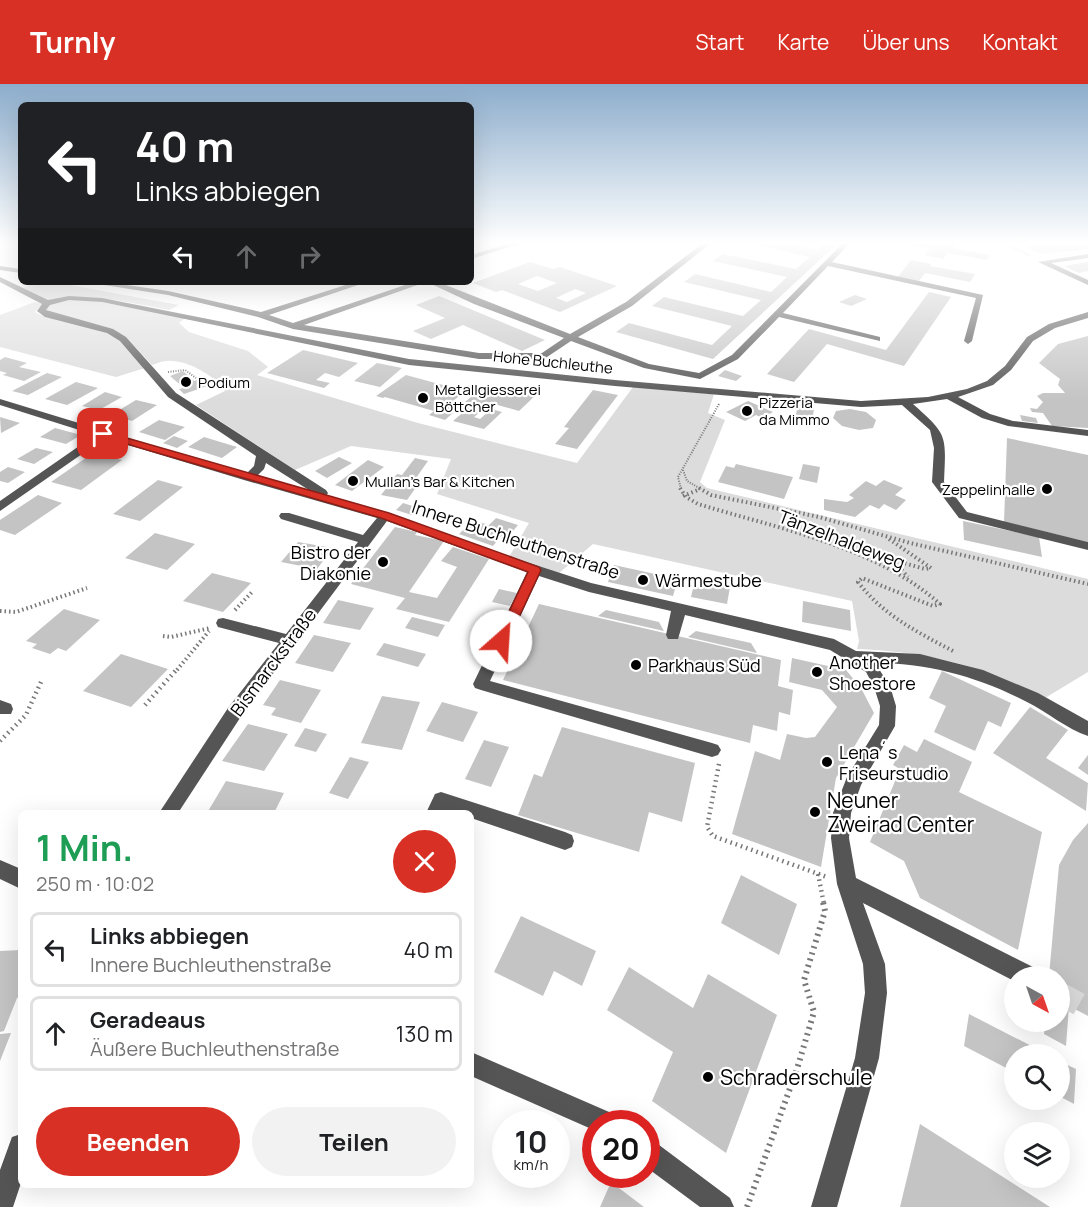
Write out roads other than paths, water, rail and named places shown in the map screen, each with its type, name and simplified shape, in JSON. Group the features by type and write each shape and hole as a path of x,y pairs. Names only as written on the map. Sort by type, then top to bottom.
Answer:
{"street":[{"path":"32,295 47,303"},
{"path":"178,295 261,315 293,326 479,356 544,356 569,338 640,295"},
{"path":"261,315 322,295"},
{"path":"293,326 383,295"},
{"path":"464,295 569,338 647,366 700,376 735,357 798,295"},
{"path":"968,341 980,297 973,295"},
{"name":"Hohe Buchleuthe","path":"47,303 69,298 102,300 409,362 861,404 906,403 949,396 990,383 1008,368 1030,339 1052,326 1088,315"},
{"name":"Innere Buchleuthenstraße","path":"47,303 40,310 48,315 110,331 123,339 172,395 337,503"},
{"path":"779,315 877,339"},
{"path":"949,396 986,416 1012,424 1088,433"},
{"name":"Innere Buchleuthenstraße","path":"0,402 248,478 385,516 535,570 679,609 802,636 834,645 856,657 871,668 877,677 888,706 887,726 853,782 842,813 840,838 847,884"},
{"path":"906,403 936,429 940,448 938,482 963,515 1088,546"},
{"path":"0,507 103,434"},
{"path":"248,478 260,467 262,455"},
{"path":"285,516 364,540"},
{"name":"Bismarckstraße","path":"170,810 234,713 364,540 385,516"},
{"path":"535,570 481,684 712,750"},
{"path":"672,634 679,609"},
{"path":"216,625 289,640"},
{"name":"Innere Buchleuthenstraße","path":"856,657 878,656 959,667 1007,684 1044,702 1088,729"},
{"path":"436,810 441,800 471,810"},
{"path":"474,811 565,841"},
{"path":"0,869 18,878"},
{"path":"847,884 1007,966"},
{"path":"824,1207 867,1058 876,993 874,964 847,884"},
{"path":"474,1065 582,1113"},
{"path":"0,1207 18,1155"},
{"path":"660,1161 721,1207"}],"tunnel":[{"path":"1070,999 1088,1009"}],"place":[{"name":"Podium","path":"186,382"},
{"name":"Metallgiesserei Böttcher","path":"423,398"},
{"name":"Pizzeria da Mimmo","path":"747,411"},
{"name":"Mullan's Bar & Kitchen","path":"353,481"},
{"name":"Zeppelinhalle","path":"1047,489"},
{"name":"Bistro der Diakonie","path":"383,562"},
{"name":"Wärmestube","path":"643,580"},
{"name":"Parkhaus Süd","path":"636,665"},
{"name":"Another Shoestore","path":"817,672"},
{"name":"Lena´s Friseurstudio","path":"827,762"},
{"name":"Neuner Zweirad Center","path":"815,812"},
{"name":"Schraderschule","path":"708,1077"}]}
